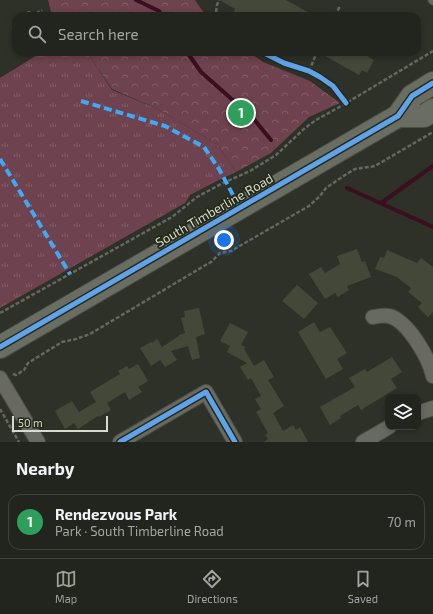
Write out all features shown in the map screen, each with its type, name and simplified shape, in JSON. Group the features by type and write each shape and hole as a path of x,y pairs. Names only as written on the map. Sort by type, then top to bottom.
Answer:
{"main road":[{"name":"South Timberline Road","path":"0,347 398,116 412,96 433,84"},
{"path":"398,116 424,116 433,110"}],"street":[{"path":"373,317 389,316 404,326 417,341 433,376"},
{"path":"1,380 38,442"},
{"path":"120,442 206,392 235,442"},
{"path":"421,412 433,408"},
{"path":"363,442 385,429"}],"path":[{"path":"218,12 217,5 219,0"},
{"path":"213,5 217,12"},
{"path":"337,12 340,6"},
{"path":"0,313 172,217 197,197 250,171 276,155 305,128 316,120 433,52"},
{"path":"270,56 278,60 279,56"},
{"path":"309,71 315,56"},
{"path":"302,69 314,74"},
{"path":"343,98 346,103"},
{"path":"1,380 12,374 16,375 24,370 28,363 62,342 90,334 211,262 220,253 231,251 309,206 326,188 355,169 375,166 433,132"},
{"path":"0,409 20,442"}],"green space":[{"path":"48,0 195,0 203,12 51,12"},
{"path":"36,56 90,56 112,90 158,109 218,145 236,172 190,195 185,203 0,308 0,78"},
{"path":"90,56 255,56 263,62 310,81 340,103 309,117 271,153 236,172 218,145 158,109 112,89"}],"building":[{"path":"220,0 286,0 308,12 234,12 235,9"},
{"path":"325,56 369,56 374,60 367,73 362,70 359,75"},
{"path":"357,249 362,262 365,261 371,277 347,286 349,290 338,297 335,293 325,299 309,274 321,267 325,273 340,264 337,256"},
{"path":"387,250 417,263 421,258 433,267 433,312 428,317 418,307 422,303 408,292 411,288 397,277 375,269 380,257 384,258"},
{"path":"297,285 318,303 304,319 282,301"},
{"path":"199,308 205,334 196,337 200,358 192,360 188,346 171,351 177,360 165,367 160,360 151,366 140,348 157,339 162,347 179,335 185,333 181,318 185,317 184,311"},
{"path":"314,322 320,332 330,327 347,353 337,359 343,369 326,379 298,332"},
{"path":"230,323 248,332 241,345 246,347 244,349 254,366 264,360 274,377 268,380 284,406 273,413 283,431 293,425 296,430 300,427 308,442 264,442 268,439 265,435 268,433 256,412 261,409 255,399 261,396 251,378 248,380 240,367 247,363 227,352 230,346 220,341"},
{"path":"392,357 402,372 391,379 397,388 361,410 358,405 340,416 341,418 330,425 320,407 355,387 349,378 365,369 367,372"},
{"path":"138,364 148,381 138,387 142,392 129,400 125,392 107,403 111,410 99,417 98,416 78,429 74,423 65,429 55,411 72,401 79,412 96,402 90,392 120,374 118,371 127,366 129,369"}],"waterway":[{"path":"136,0 160,12"},
{"path":"190,56 201,72 253,118 271,140"},
{"path":"381,203 433,166"},
{"path":"347,188 433,227"}],"marked path":[{"path":"81,101 165,126 204,147 219,169 240,208"},
{"path":"0,159 70,274"}],"cycle path":[{"path":"270,56 284,63 309,71 320,77 333,86 346,103"},
{"path":"0,347 398,116 412,96 433,83"},
{"path":"120,442 206,392 235,442"}],"place":[{"name":"Rendezvous Park","path":"241,113"}]}
